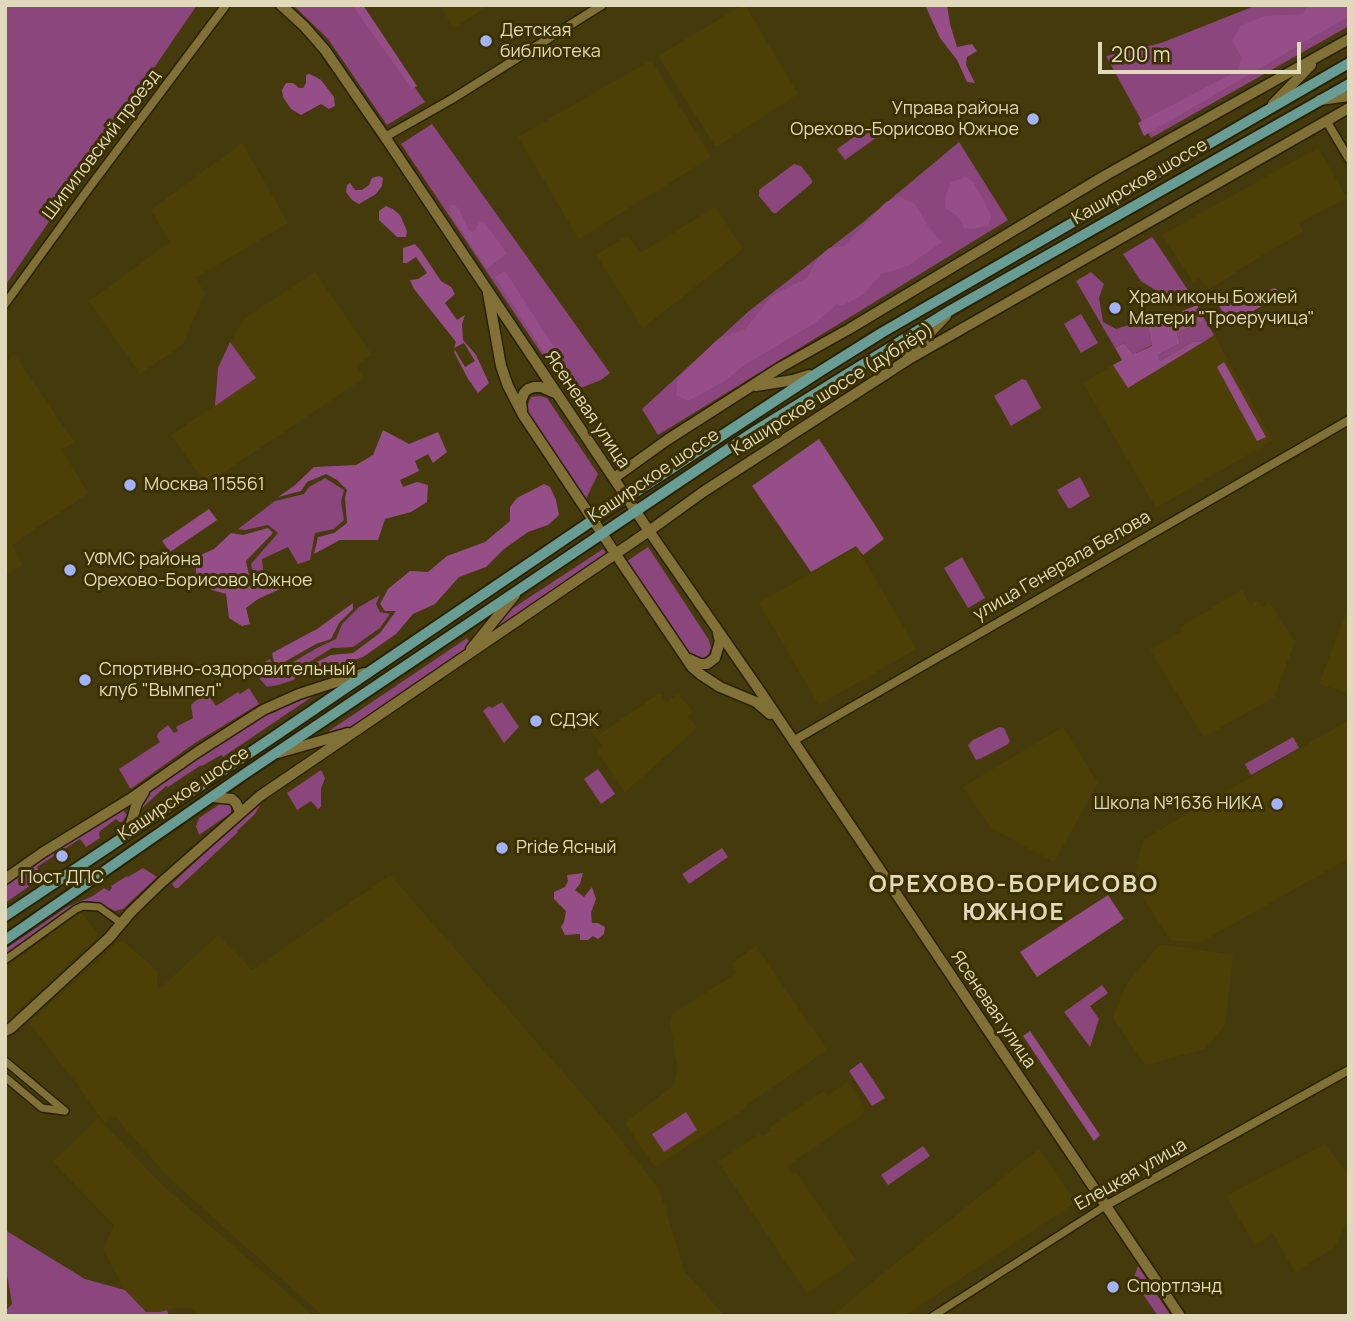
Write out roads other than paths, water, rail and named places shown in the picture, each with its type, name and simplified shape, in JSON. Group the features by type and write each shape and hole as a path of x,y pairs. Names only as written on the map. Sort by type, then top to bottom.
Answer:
{"main road":[{"name":"Ясеневая улица","path":"281,5 325,50 386,137 557,395 1180,1316"},
{"path":"614,478 667,440 781,367 1106,175 1349,39"},
{"path":"1269,109 1303,72 1325,53"},
{"name":"Каширское шоссе","path":"5,916 593,520 819,372 883,332 1349,63"},
{"name":"Каширское шоссе","path":"5,940 274,754 755,431 951,310 1349,84"},
{"path":"1320,100 1349,96"},
{"name":"Каширское шоссе (дублёр)","path":"7,1032 109,938 162,882 254,800 745,464 898,366 1349,108"},
{"name":"Ясеневая улица","path":"487,289 501,366 523,415 683,655 700,674 720,687 756,702 780,722"},
{"path":"898,366 951,310"},
{"path":"752,387 793,380 819,372"},
{"path":"523,415 521,401 528,389 541,387 557,395"},
{"path":"464,657 523,586"},
{"path":"683,655 700,664 707,664 715,658 720,641 716,629"},
{"path":"5,879 263,710 299,694 372,669"},
{"path":"274,754 355,731"},
{"path":"113,844 129,828 139,798 149,786"},
{"path":"213,797 232,799 240,812"}],"street":[{"name":"Шипиловский проезд","path":"5,304 226,5"},
{"path":"386,137 602,5"},
{"path":"1326,122 1349,159"},
{"name":"улица Генерала Белова","path":"793,741 1349,420"},
{"path":"5,960 78,908 96,906 121,923"},
{"path":"5,1077 40,1106 48,1110 65,1111 7,1061"},
{"name":"Елецкая улица","path":"933,1316 1105,1206 1349,1070"}],"place":[{"name":"Детская библиотека","path":"486,41"},
{"name":"Управа района Орехово-Борисово Южное","path":"1033,119"},
{"name":"Храм иконы Божией Матери \"Троeручица\"","path":"1115,308"},
{"name":"Москва 115561","path":"130,485"},
{"name":"УФМС района Орехово-Борисово Южное","path":"70,570"},
{"name":"Спортивно-оздоровительный клуб \"Вымпел\"","path":"85,680"},
{"name":"СДЭК","path":"536,721"},
{"name":"Школа №1636 НИКА","path":"1277,804"},
{"name":"Pride Ясный","path":"502,848"},
{"name":"Пост ДПС","path":"62,856"},
{"name":"Спортлэнд","path":"1113,1287"}],"district":[{"name":"ОРЕХОВО-БОРИСОВО ЮЖНОЕ","path":"1014,899"}]}
